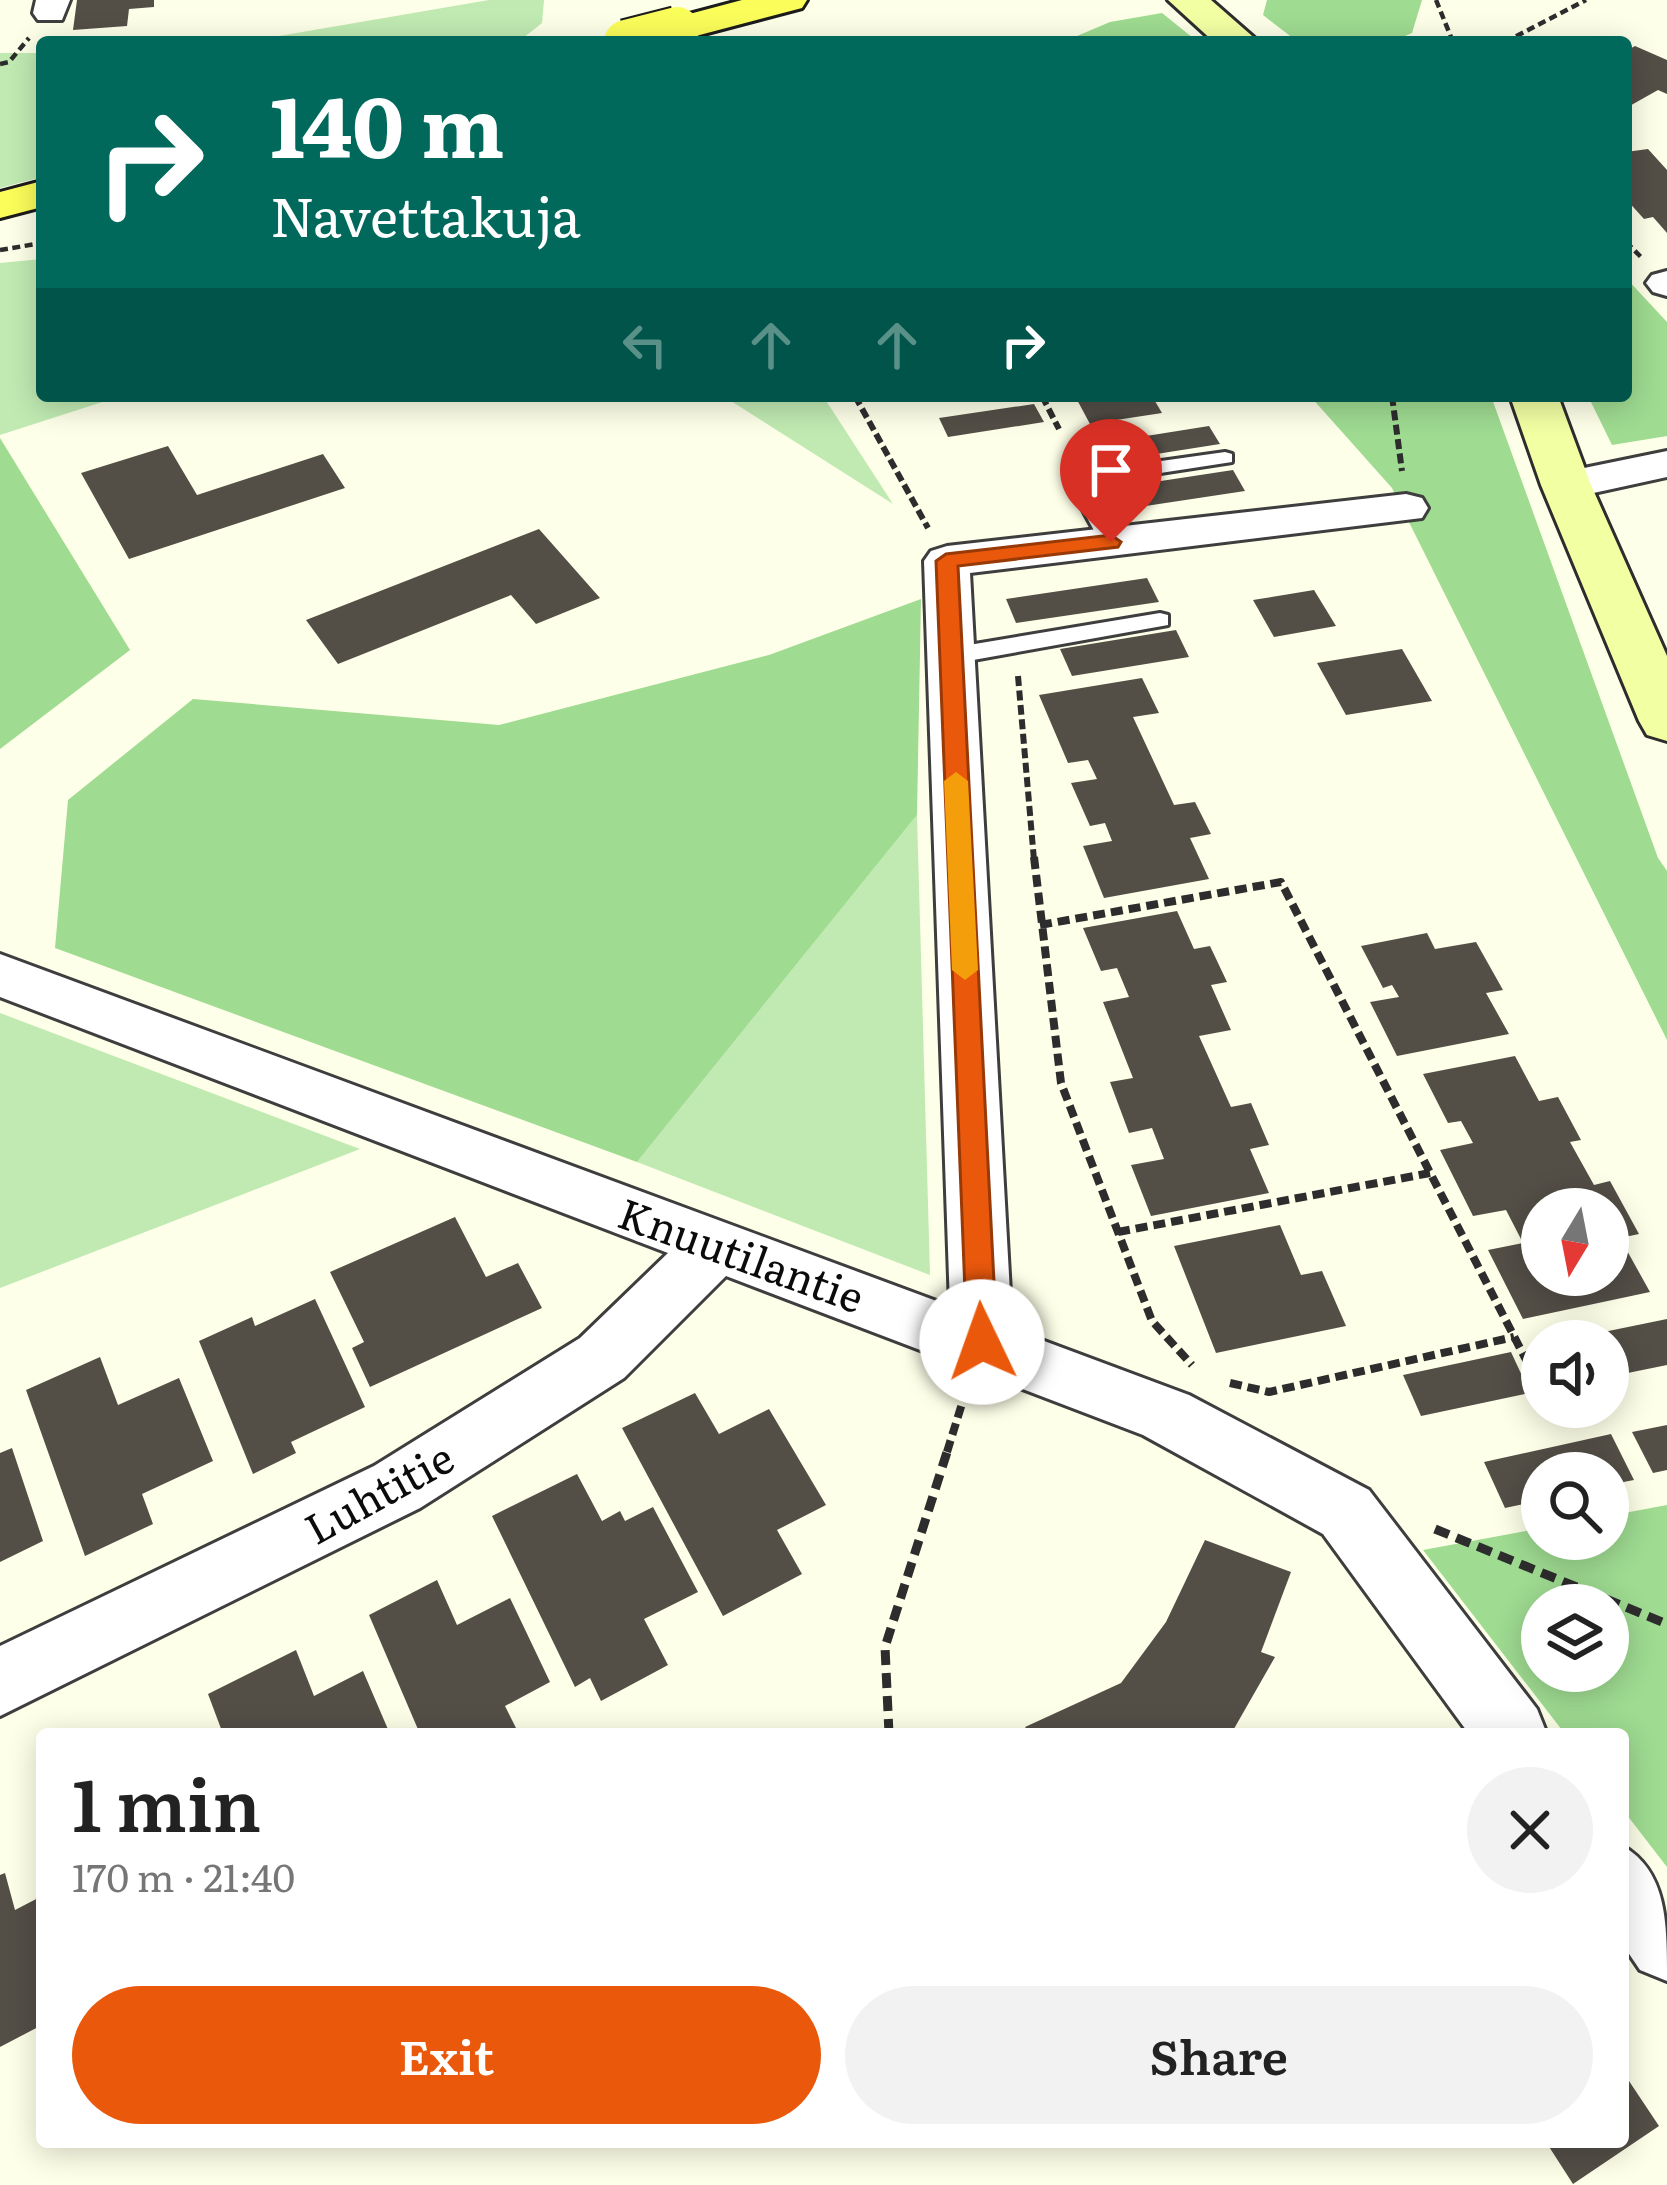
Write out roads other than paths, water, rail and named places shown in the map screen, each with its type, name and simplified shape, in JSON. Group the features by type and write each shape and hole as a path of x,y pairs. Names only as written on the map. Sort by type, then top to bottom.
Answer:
{"main road":[{"path":"650,36 788,0"},
{"path":"1189,0 1232,36"},
{"path":"0,205 36,196"},
{"path":"1536,402 1566,485 1667,721"}],"street":[{"path":"1566,485 1667,464"},
{"path":"982,1342 946,561 1406,508"},
{"name":"Knuutilantie","path":"0,975 1166,1415 1346,1512 1508,1728"},
{"name":"Luhtitie","path":"0,1682 397,1487 602,1358 718,1244"},
{"path":"1629,1891 1667,1942"}],"lane":[{"path":"1111,542 1076,478 1225,458"},
{"path":"951,656 1160,620"}]}
